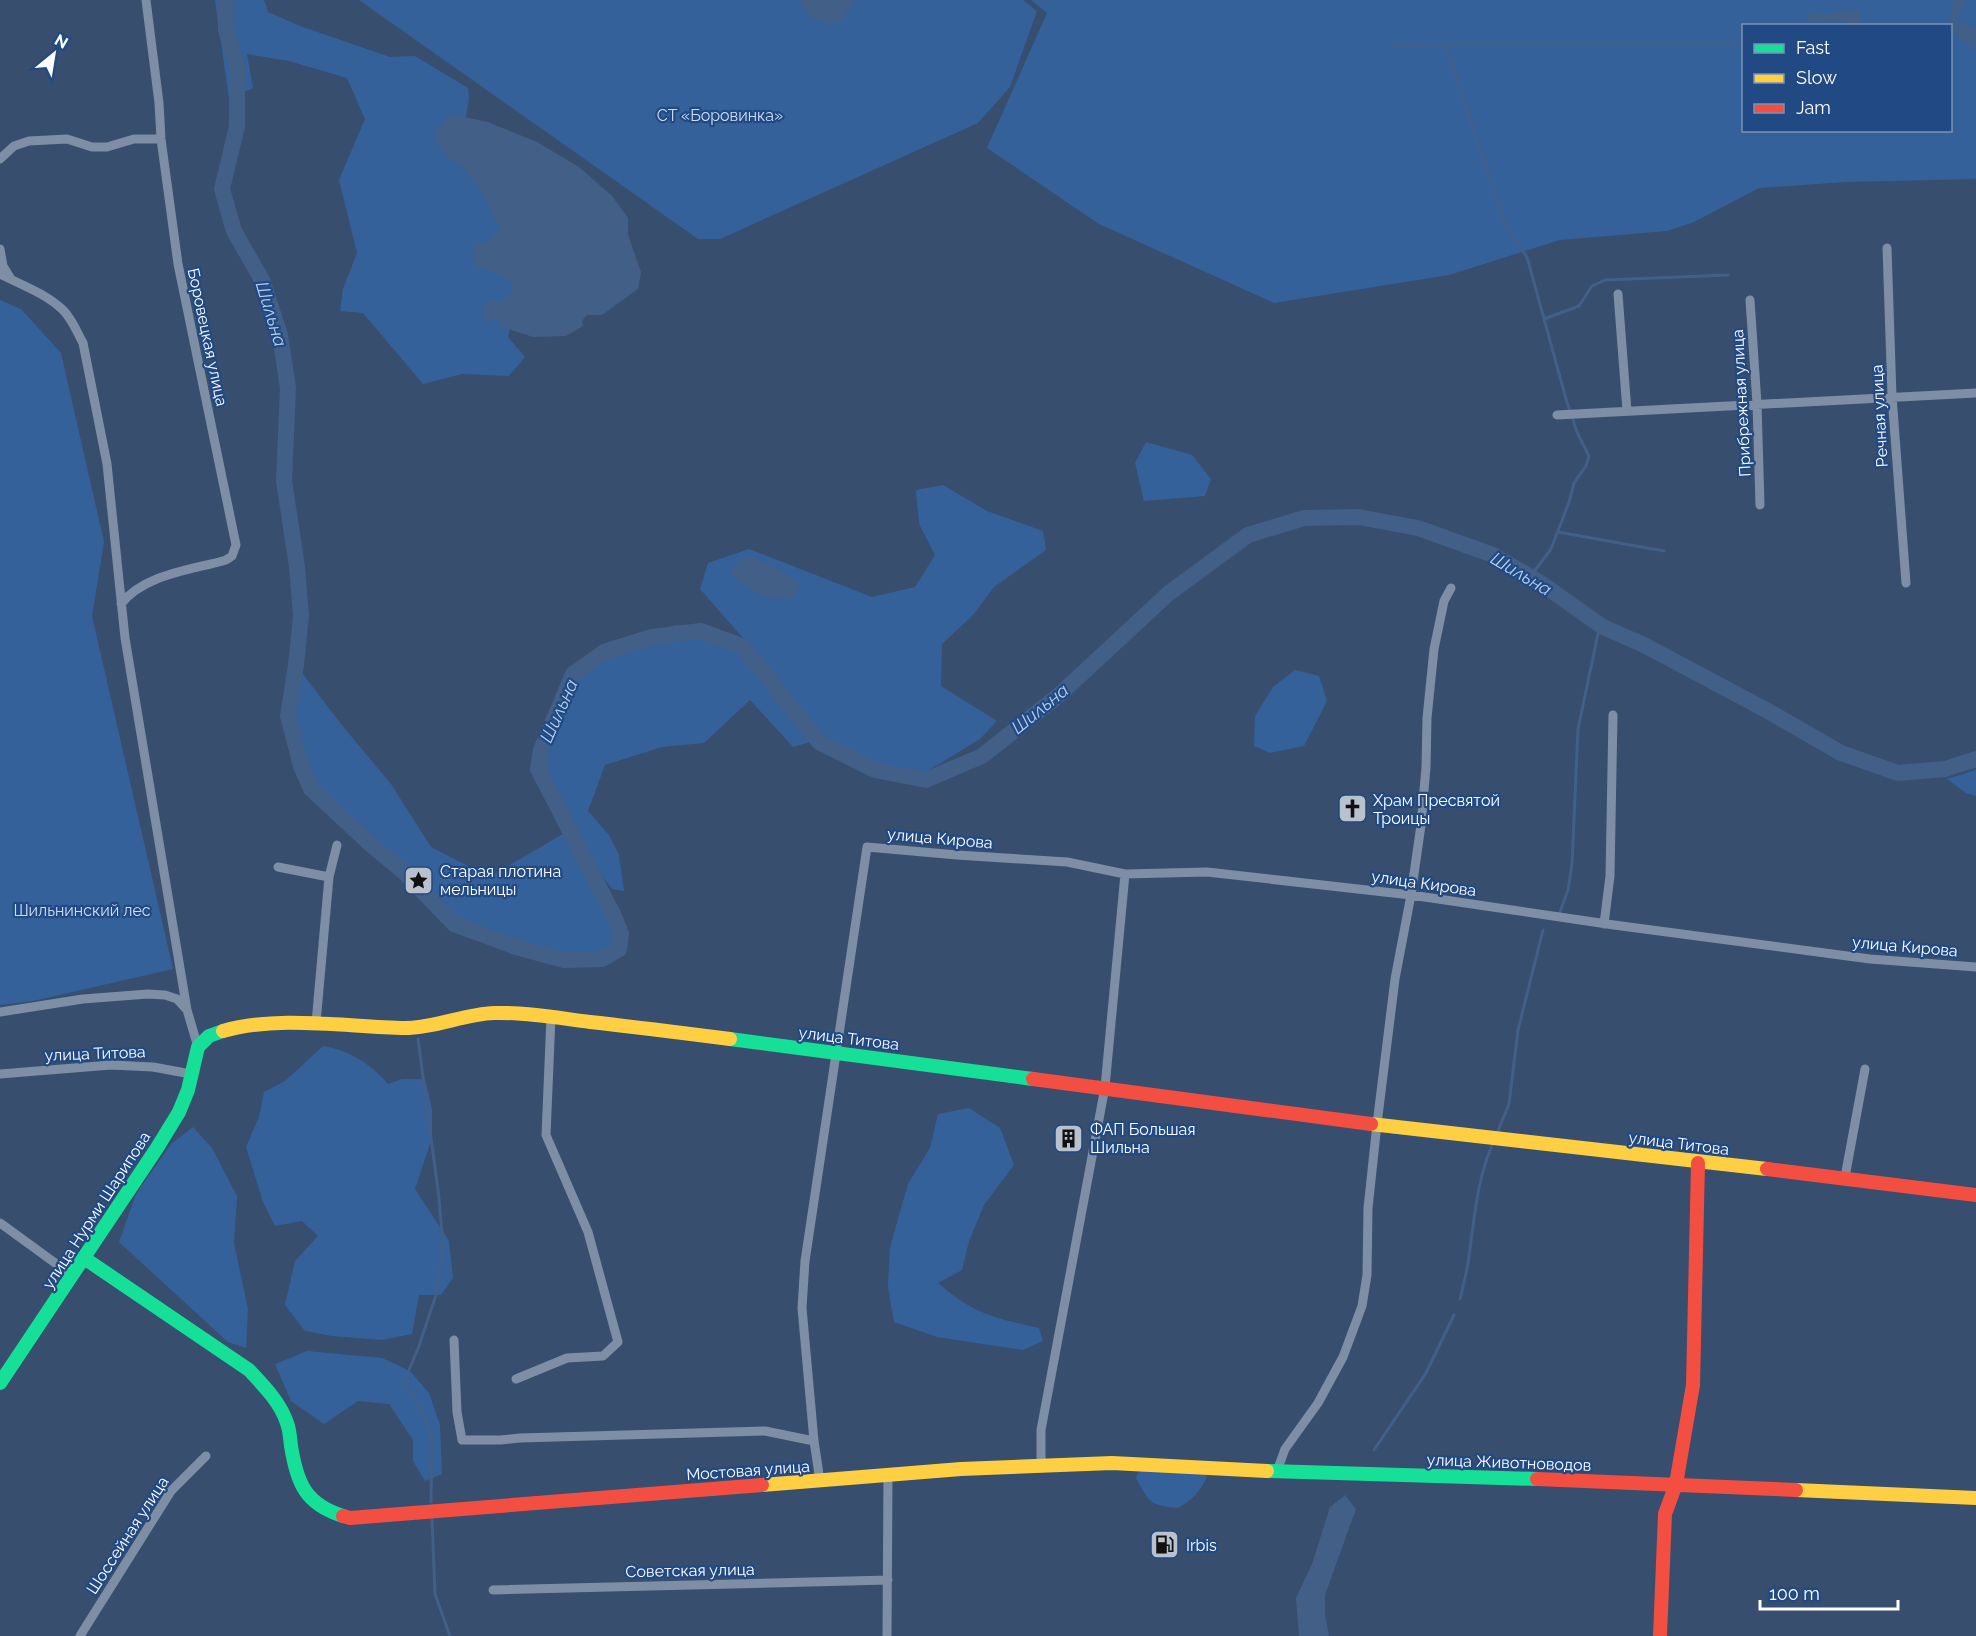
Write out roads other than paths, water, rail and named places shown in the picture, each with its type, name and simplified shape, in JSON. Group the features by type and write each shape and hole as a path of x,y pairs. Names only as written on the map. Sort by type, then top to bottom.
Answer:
{"street":[{"name":"Боровецкая улица","path":"121,604 135,590 162,577 226,560 232,556 236,545 178,264 161,139 159,103 146,0"},
{"path":"0,159 14,146 29,141 67,139 92,147 107,147 134,140 161,139"},
{"name":"Речная улица","path":"1887,248 1892,396 1906,583"},
{"path":"0,249 3,266 12,281"},
{"path":"0,274 44,296 63,311 83,343 107,464 121,604 144,758 187,1010 198,1047"},
{"path":"1618,294 1627,411"},
{"name":"Прибрежная улица","path":"1750,300 1757,404 1760,505"},
{"path":"1557,415 1976,393"},
{"path":"1277,1471 1285,1449 1318,1403 1344,1358 1362,1306 1367,1275 1368,1208 1377,1124 1395,979 1421,825 1427,718 1434,649 1444,600 1451,588"},
{"path":"1604,924 1610,876 1613,715"},
{"path":"316,1023 329,877 336,845"},
{"name":"улица Кирова","path":"837,1053 867,847 1067,862 1125,874 1207,872 1411,895 1604,924 1870,959 1976,967"},
{"path":"278,867 329,877"},
{"path":"1041,1466 1041,1430 1105,1087 1125,874"},
{"path":"0,1012 83,999 148,994 165,995 177,999 187,1010"},
{"name":"улица Титова","path":"198,1047 209,1036 249,1025 316,1023 407,1029 494,1013 551,1017 1377,1124 1976,1195"},
{"path":"516,1379 567,1358 603,1356 618,1342 588,1232 546,1135 551,1017"},
{"name":"улица Нурми Шарипова","path":"0,1383 151,1158 179,1112 188,1090 198,1047"},
{"path":"820,1481 814,1441 802,1308 805,1261 837,1053"},
{"name":"улица Титова","path":"0,1074 111,1065 153,1067 191,1074"},
{"path":"1845,1178 1864,1068"},
{"path":"1660,1636 1665,1514 1676,1484 1693,1385 1698,1163"},
{"path":"0,1223 73,1276"},
{"name":"Мостовая улица","path":"84,1258 249,1370 270,1392 287,1424 297,1476 309,1499 327,1512 350,1518 961,1469 1041,1466"},
{"name":"Мостовая улица","path":"454,1340 456,1412 462,1440 765,1431 814,1441"},
{"name":"Шоссейная улица","path":"80,1636 171,1491 206,1456"},
{"name":"улица Животноводов","path":"1041,1466 1112,1462 1277,1471 1676,1484 1976,1498"},
{"path":"887,1636 888,1476"},
{"name":"Советская улица","path":"493,1590 888,1580"}],"waterway":[{"name":"Шильна","path":"225,0 226,30 237,67 237,126 222,189 234,231 262,280 280,335 288,388 284,481 297,567 301,615 288,716 301,766 311,789 404,872 454,924 516,947 564,960 602,959 619,949 621,934 614,916 538,769 541,750 573,674 604,652 652,637 701,631 742,646 819,742 875,770 926,780 982,756 1059,695 1169,593 1248,535 1304,518 1358,517 1418,528 1493,555 1542,584 1603,627 1644,645 1841,753 1898,773 1945,769 1976,759"},
{"path":"1445,44 1505,225 1527,257 1566,399 1577,432 1589,456 1586,466 1574,483 1551,549 1530,577"},
{"path":"1393,46 1742,44"},
{"path":"1544,319 1579,306 1592,286 1605,280 1728,275"},
{"path":"1558,532 1664,551"},
{"path":"1560,912 1568,890 1572,864 1578,729 1600,624"},
{"path":"1498,1131 1509,1104 1518,1030 1543,930"},
{"path":"418,1039 443,1246 436,1295 404,1382 423,1412 432,1440 431,1502"},
{"path":"1460,1299 1468,1263 1479,1188 1492,1145"},
{"path":"1374,1450 1426,1373 1454,1315"},
{"path":"432,1519 435,1594 450,1636"}],"place":[{"name":"Храм Пресвятой Троицы","path":"1352,809"},
{"name":"Старая плотина мельницы","path":"419,880"},
{"name":"ФАП Большая Шильна","path":"1069,1138"},
{"name":"Irbis","path":"1165,1545"}],"park label":[{"name":"СТ «Боровинка»","path":"720,115"},
{"name":"Шильнинский лес","path":"82,910"}]}
